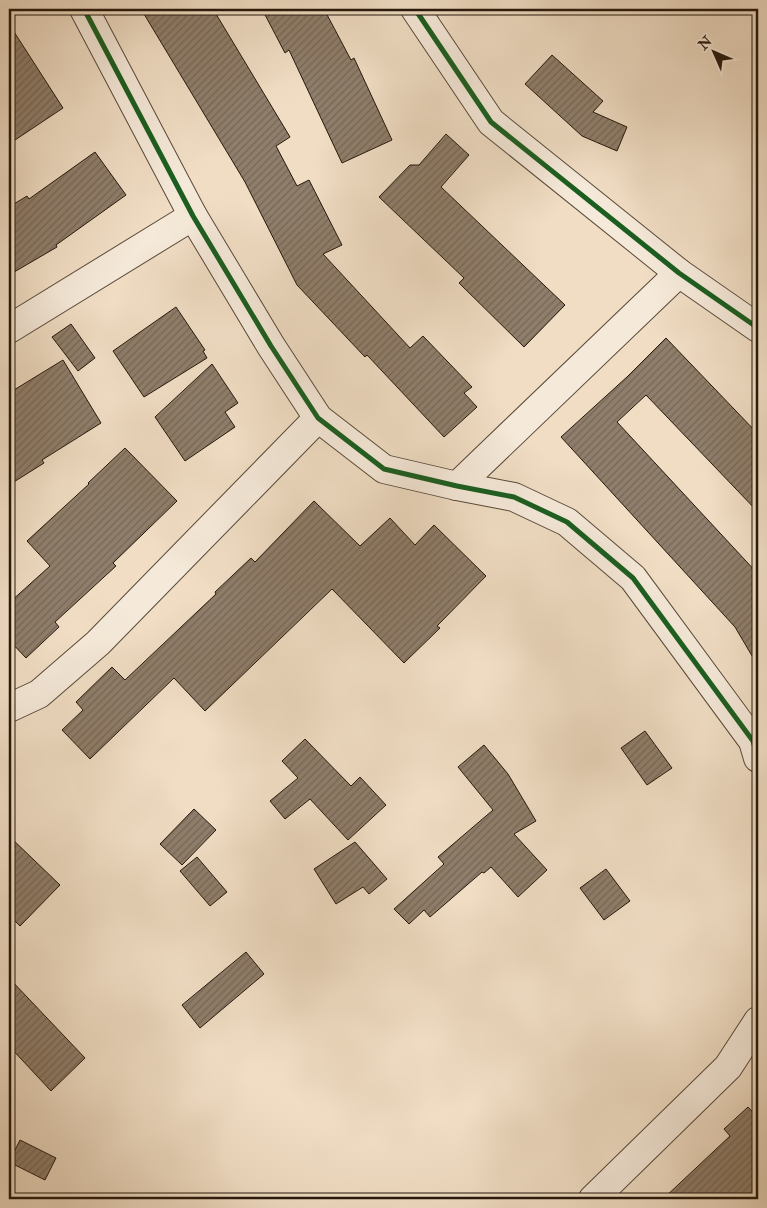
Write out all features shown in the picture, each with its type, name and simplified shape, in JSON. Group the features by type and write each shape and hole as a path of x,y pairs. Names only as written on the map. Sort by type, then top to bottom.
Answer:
{"street":[{"path":"84,9 193,216 271,346 318,418 384,469 514,497 567,522 633,578 753,741 758,758"},
{"path":"415,9 491,122 679,273 758,328"},
{"path":"9,330 193,216"},
{"path":"457,486 679,273"},
{"path":"9,708 39,694 98,643 318,418"},
{"path":"593,1199 728,1067 758,1021"}],"building":[{"path":"141,9 213,9 290,137 276,146 297,186 309,180 342,245 323,254 410,348 423,336 472,387 464,393 477,407 444,437 367,355 365,357 297,285 245,182"},
{"path":"262,9 324,9 351,60 354,58 392,140 342,163 289,50 285,53"},
{"path":"9,24 63,108 9,144"},
{"path":"552,55 603,101 593,112 627,127 617,151 582,136 525,84"},
{"path":"446,134 469,155 441,187 565,305 524,347 459,283 464,278 379,197 410,165 419,165"},
{"path":"95,152 126,195 56,245 57,247 9,275 9,207 27,196 29,199"},
{"path":"176,307 205,350 203,351 207,358 144,397 113,351"},
{"path":"71,324 95,358 78,371 52,337"},
{"path":"666,338 758,434 758,512 646,395 617,422 758,574 758,666 735,627 561,437 628,376"},
{"path":"63,360 101,423 42,460 44,463 9,485 9,393"},
{"path":"212,364 238,403 225,412 235,427 185,461 155,417"},
{"path":"125,448 177,501 113,563 116,566 55,622 59,627 26,658 9,640 9,603 50,566 27,541"},
{"path":"314,501 360,546 390,518 415,545 434,525 486,576 437,626 440,628 404,663 332,589 205,711 174,678 90,759 62,730 83,710 76,702 112,667 125,680 216,594 215,592 251,558 255,562"},
{"path":"645,731 672,768 647,785 621,748"},
{"path":"305,739 351,786 360,777 386,805 348,840 310,799 285,819 270,801 298,778 282,761"},
{"path":"484,745 508,774 536,821 514,834 547,870 518,897 491,867 484,873 482,872 430,917 424,910 409,924 394,909 444,864 438,857 493,810 458,767"},
{"path":"194,809 216,830 182,865 160,844"},
{"path":"9,836 60,885 20,926 9,915"},
{"path":"355,842 387,879 369,894 363,887 336,904 314,869"},
{"path":"197,857 227,892 210,906 180,871"},
{"path":"606,869 630,901 604,920 580,888"},
{"path":"246,952 264,974 200,1028 182,1005"},
{"path":"9,978 85,1058 51,1091 9,1046"},
{"path":"748,1107 758,1118 758,1190 749,1199 663,1199 730,1136 724,1129"},
{"path":"20,1140 56,1158 45,1180 9,1162"}],"cycle path":[{"path":"84,9 193,216 271,346 318,418 384,469 514,497 567,522 633,578 753,741 758,758"},
{"path":"415,9 491,122 679,273 758,328"}]}
